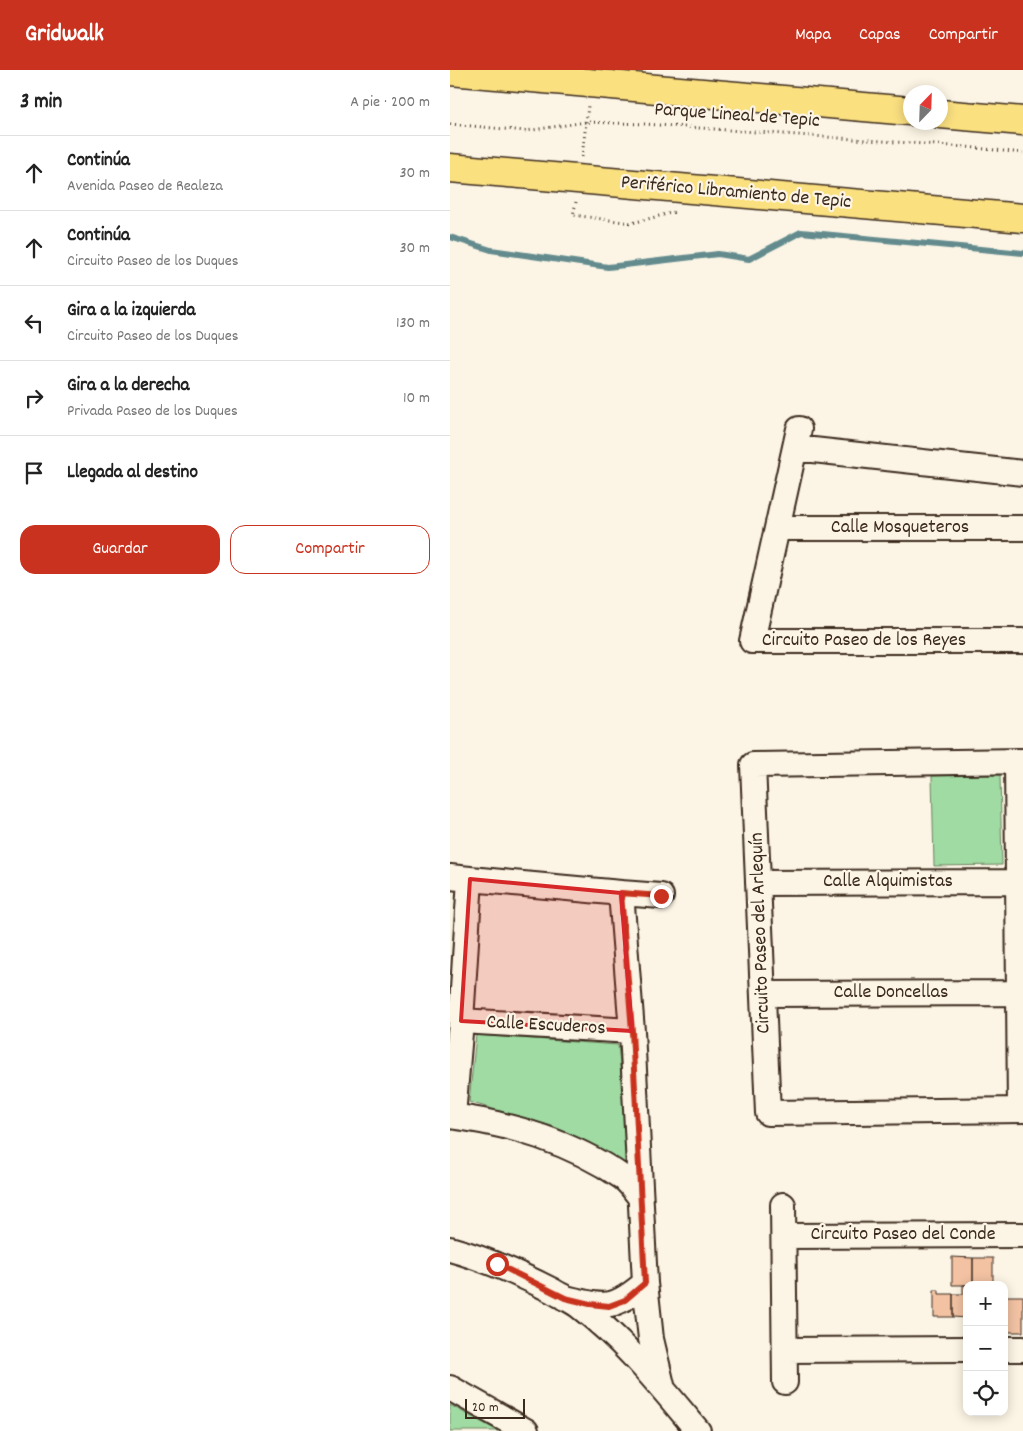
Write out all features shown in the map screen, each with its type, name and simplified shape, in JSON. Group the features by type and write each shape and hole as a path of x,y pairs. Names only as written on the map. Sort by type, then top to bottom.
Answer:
{"highway":[{"path":"625,70 646,75 857,91 903,110"},
{"path":"450,71 903,111"},
{"path":"948,115 1023,121"},
{"name":"Periférico Libramiento de Tepic","path":"450,168 1023,218"}],"street":[{"name":"Circuito Paseo de los Reyes","path":"1023,472 797,438 752,641 1023,641"},
{"name":"Calle Mosqueteros","path":"778,528 1023,528"},
{"name":"Circuito Paseo del Arlequín","path":"1020,761 1018,882 1022,1110 768,1113 753,765 1020,761"},
{"path":"640,1197 624,1178 576,1152 546,1140 498,1125 451,1116 461,1021 460,878 661,896"},
{"name":"Calle Alquimistas","path":"758,883 1018,882"},
{"path":"621,893 632,1031 645,1283 650,1338 663,1388"},
{"name":"Calle Doncellas","path":"763,994 1019,993"},
{"name":"Calle Escuderos","path":"461,1021 632,1031"},
{"name":"Circuito Paseo del Conde","path":"783,1205 785,1382"},
{"name":"Circuito Paseo del Conde","path":"784,1236 1023,1235"},
{"path":"450,1249 497,1264 578,1305 617,1338 663,1388 694,1427"},
{"path":"565,1298 609,1306 625,1300 645,1283"},
{"path":"785,1350 963,1349"},
{"path":"1008,1349 1023,1349"},
{"path":"450,1388 526,1431"}],"path":[{"name":"Parque Lineal de Tepic","path":"450,124 526,130 586,122 644,124 966,147 1023,153"}],"highlighted area":[{"path":"470,879 621,893 632,1031 461,1021"}],"green space":[{"path":"1000,775 1002,865 934,866 932,776"},
{"path":"476,1035 618,1045 630,1167 586,1141 552,1126 469,1102"},
{"path":"450,1405 498,1431 450,1431"}],"building":[{"path":"952,1257 973,1258 973,1281 963,1281 963,1285 952,1285"},
{"path":"973,1258 993,1258 993,1281 973,1281"},
{"path":"934,1290 939,1290 939,1294 953,1294 953,1317 934,1317"},
{"path":"953,1294 963,1294 963,1318 953,1317"},
{"path":"1008,1296 1023,1296 1023,1332 1008,1332"}],"waterway":[{"path":"450,237 491,250 608,267 718,254 749,259 801,232 1023,253"}],"route":[{"path":"497,1264 565,1298 590,1304 609,1306 625,1300 645,1283 632,1031 621,893 661,896"}]}
